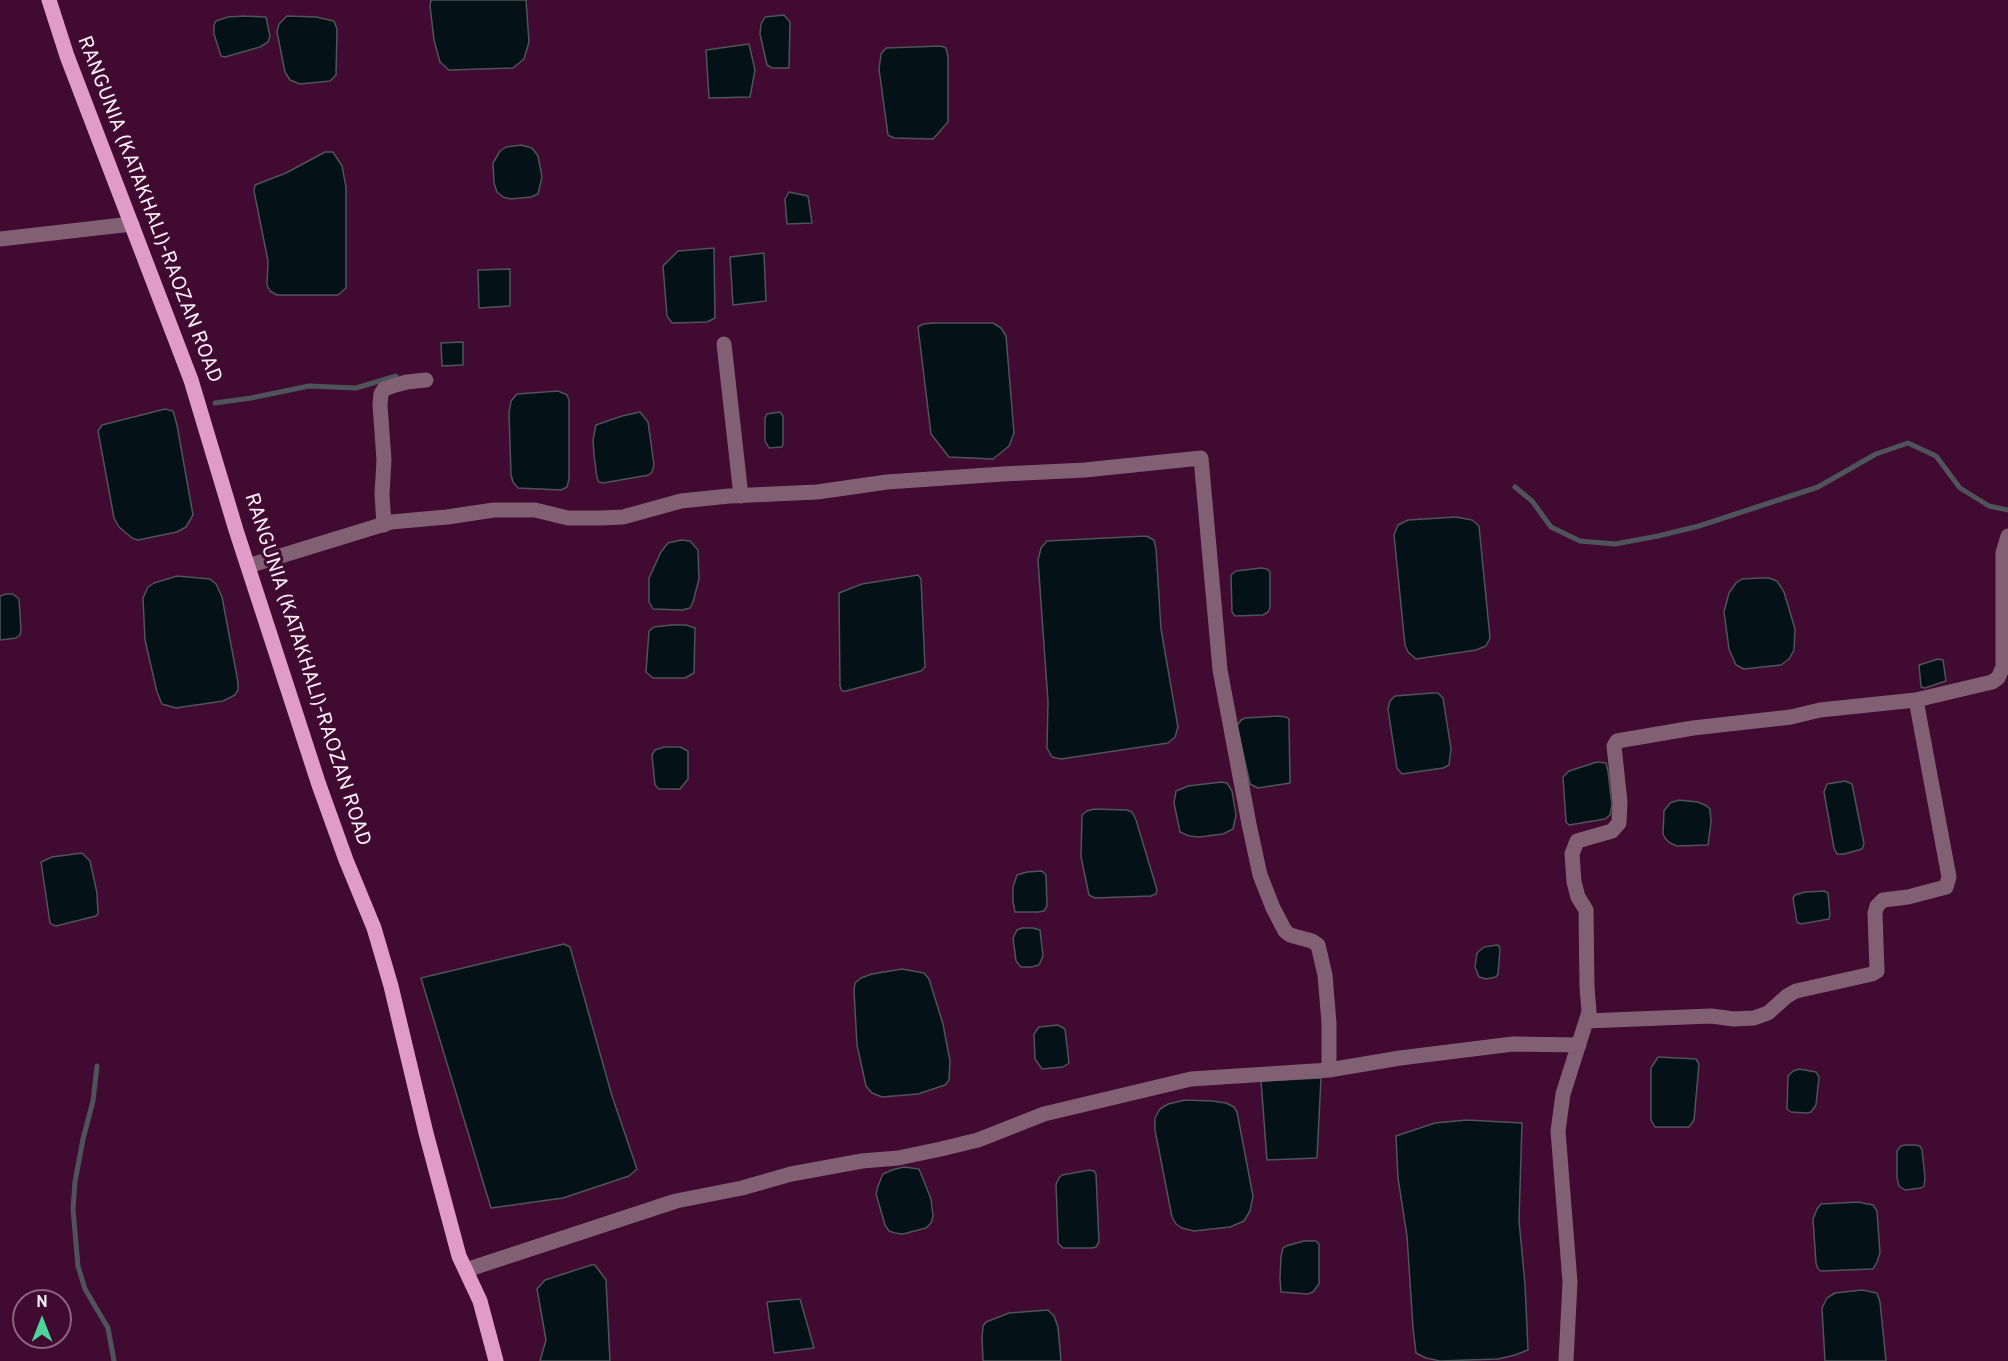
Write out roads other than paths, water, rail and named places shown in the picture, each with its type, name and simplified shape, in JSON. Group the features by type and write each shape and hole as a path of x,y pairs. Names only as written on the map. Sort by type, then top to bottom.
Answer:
{"main road":[{"name":"RANGUNIA (KATAKHALI)-RAOZAN ROAD","path":"48,0 67,56 191,380 248,566 320,785 377,938 403,1030 429,1144 459,1256 480,1301 496,1361"}],"street":[{"path":"0,239 132,224"},
{"path":"724,344 741,496"},
{"path":"384,525 381,394 384,389 396,385 426,380"},
{"path":"248,566 384,525 511,508 535,510 568,518 612,518 681,501 817,492 910,481 1085,470 1201,458 1220,670 1249,824 1260,875 1285,931 1318,945 1325,975 1329,1023 1329,1070"},
{"path":"1566,1361 1570,1282 1558,1131 1563,1094 1589,1012 1586,910 1578,897 1574,882 1572,854 1576,841 1612,831 1619,823 1620,802 1614,746 1617,741 1693,728 1791,717 1820,710 1916,700 1992,682 2001,672 2003,656 2003,553 2008,536"},
{"path":"1586,1021 1711,1016 1734,1019 1754,1018 1768,1013 1796,991 1877,971 1875,913 1877,906 1883,900 1908,897 1946,886 1949,877 1916,700"},
{"path":"466,1270 676,1201 742,1188 791,1174 862,1161 898,1158 941,1149 978,1140 1044,1114 1191,1079 1329,1070 1400,1058 1513,1044 1579,1045"}],"waterway":[{"path":"215,403 309,386 356,388 396,376"},
{"path":"1515,487 1532,501 1551,527 1580,541 1615,544 1699,526 1818,487 1876,454 1908,443 1936,456 1960,488 1989,506 2008,510"},
{"path":"97,1066 93,1101 75,1182 73,1209 78,1266 85,1289 108,1328 114,1361"}]}
